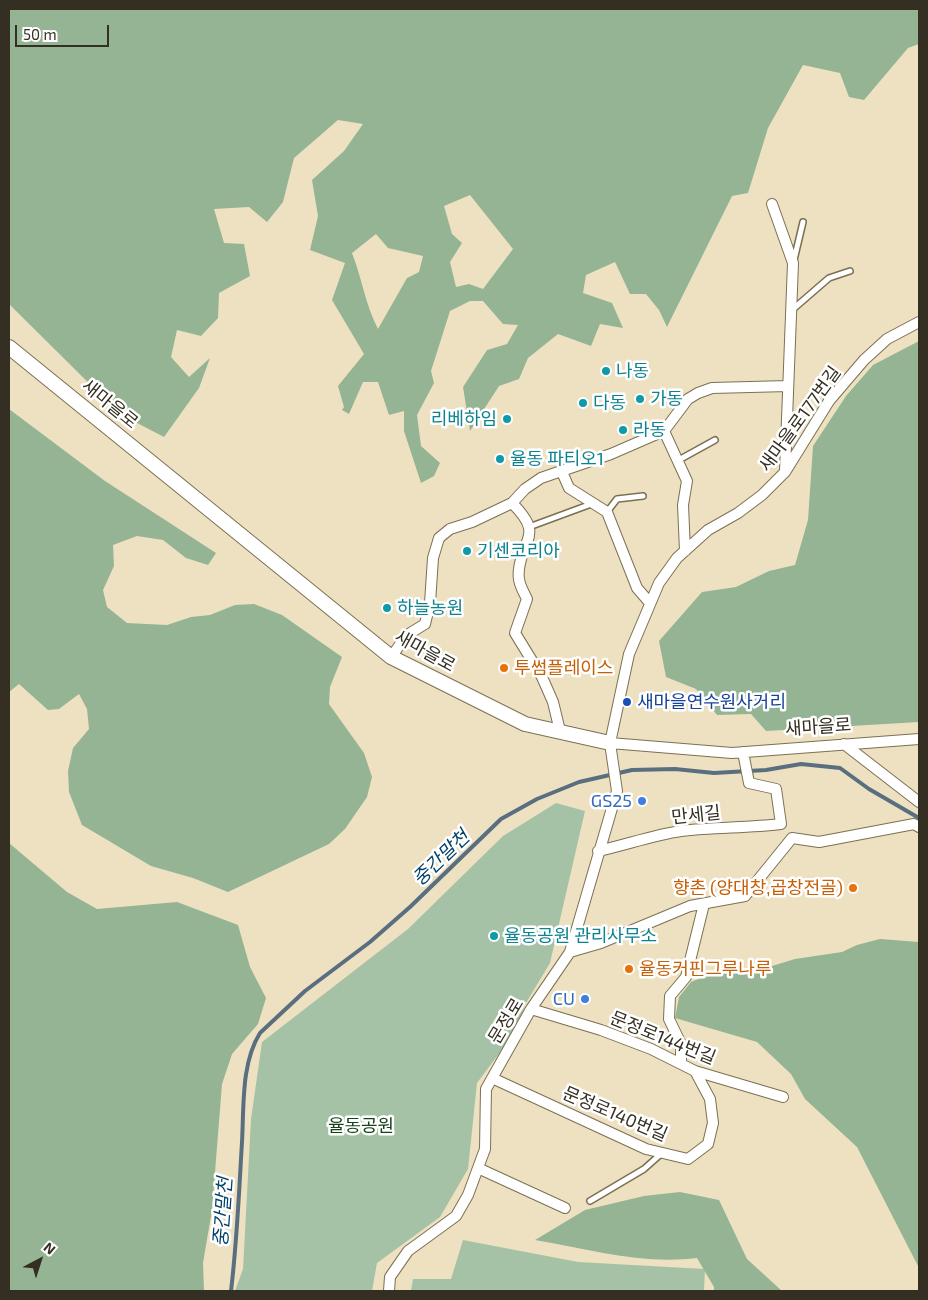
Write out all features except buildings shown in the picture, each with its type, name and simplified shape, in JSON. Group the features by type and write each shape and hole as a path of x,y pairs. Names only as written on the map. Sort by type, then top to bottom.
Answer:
{"street":[{"path":"772,204 793,263 784,472"},
{"name":"새마을로177번길","path":"610,743 629,654 658,583 684,551 708,530 738,513 762,495 784,472 829,401 843,383 887,339 919,322"},
{"name":"새마을로","path":"9,347 391,657 526,724 610,743 743,752 919,739"},
{"path":"391,657 407,635 425,624 430,603 433,558 439,538 450,529 472,522 512,503 525,489 541,478 611,454 664,431 688,399 698,392 712,388 788,386"},
{"path":"664,431 676,462 687,481 683,505 684,551"},
{"path":"562,472 569,488 607,512 637,588 650,603"},
{"path":"512,503 525,516 530,537 519,569 519,583 527,599 515,633 542,677 553,702 560,731"},
{"name":"문정로","path":"389,1291 390,1277 408,1251 456,1216 480,1169 486,1150 486,1089 531,1010 570,952 617,786 610,743"},
{"path":"844,744 919,802"},
{"path":"743,752 749,783 776,788 781,824 792,838 818,842 914,824 919,827"},
{"name":"만세길","path":"598,851 678,831 713,828 750,828 781,824"},
{"path":"570,952 601,943 690,906 745,896 792,838"},
{"path":"681,1063 681,1044 669,1019 670,996 686,977 704,904"},
{"name":"문정로144번길","path":"531,1010 601,1030 681,1063 695,1071 783,1097"},
{"name":"문정로140번길","path":"492,1078 646,1149 688,1159 708,1144 713,1124 710,1098 695,1071"},
{"path":"480,1169 565,1208"}],"lane":[{"path":"793,263 803,222"},
{"path":"791,310 829,278 850,271"},
{"path":"676,462 714,440"},
{"path":"607,512 617,499 643,496"},
{"path":"528,528 594,503"},
{"path":"590,1200 644,1169 662,1153"}],"green space":[{"path":"9,9 919,9 919,44 908,48 864,100 849,97 840,73 803,65 768,128 748,193 732,196 667,327 659,310 646,294 630,294 615,262 586,275 583,293 612,303 623,328 600,324 591,346 558,334 528,358 519,379 499,386 470,431 463,387 487,350 507,344 518,325 503,324 483,301 470,301 450,311 431,371 434,383 417,415 421,446 440,463 434,476 421,483 404,431 404,411 389,415 378,382 363,382 349,414 342,410 344,407 338,386 364,354 332,300 345,263 310,250 318,216 312,180 344,151 363,124 338,120 294,158 283,202 267,222 249,207 214,209 224,243 244,244 250,276 219,293 218,318 201,336 177,330 171,357 189,377 210,358 199,388 164,437 120,414 9,304","holes":["470,195 513,249 483,289 469,284 456,287 450,262 462,243 452,234 444,206","376,234 388,248 423,256 419,272 407,278 378,329 352,253"]},
{"path":"919,341 919,722 766,731 751,714 717,715 696,689 666,677 659,641 702,592 736,587 769,571 795,565 808,520 813,446 846,396 873,365"},
{"path":"9,409 105,481 216,553 208,565 186,558 163,540 137,536 113,545 114,566 103,590 107,607 127,623 167,625 191,617 210,615 235,605 254,604 282,615 342,657 330,687 329,704 364,753 372,777 367,797 345,829 329,844 228,892 193,878 151,866 82,825 69,792 68,771 73,748 89,729 87,709 79,694 59,709 48,710 19,684 9,692"},
{"name":"율동공원","path":"556,803 585,811 550,963 526,1003 513,1035 477,1083 468,1169 440,1217 377,1263 372,1291 235,1291 243,1269 251,1119 262,1042 408,929 503,836"},
{"path":"9,843 67,892 97,909 177,902 238,925 250,967 266,998 258,1024 232,1054 222,1084 212,1210 203,1263 204,1291 9,1291"},
{"path":"880,939 919,942 919,1268 857,1147 805,1099 791,1074 757,1042 675,1018 679,997 691,982 718,971 731,961 745,970 764,971 772,966 795,959 842,952 857,945"},
{"path":"680,1192 719,1200 747,1259 782,1291 714,1291 714,1287 697,1258 676,1260 636,1258 535,1240 585,1210 644,1196"},
{"path":"463,1240 578,1262 705,1269 704,1291 411,1291 413,1279 451,1279"}],"waterway":[{"name":"중간말천","path":"231,1291 238,1217 246,1071 249,1058 260,1033 305,991 370,942 410,907 501,819 537,799 579,782 632,770 675,769 714,773 766,770 801,764 840,768 869,789 919,818"}],"place":[{"name":"나동","path":"606,371"},
{"name":"가동","path":"640,399"},
{"name":"다동","path":"583,403"},
{"name":"리베하임","path":"507,419"},
{"name":"라동","path":"623,430"},
{"name":"율동 파티오1","path":"500,459"},
{"name":"기센코리아","path":"467,551"},
{"name":"하늘농원","path":"387,608"},
{"name":"투썸플레이스","path":"504,668"},
{"name":"새마을연수원사거리","path":"627,702"},
{"name":"GS25","path":"642,801"},
{"name":"향촌 (양대창,곱창전골)","path":"853,888"},
{"name":"율동공원 관리사무소","path":"494,936"},
{"name":"율동커핀그루나루","path":"629,969"},
{"name":"CU","path":"585,999"}]}
